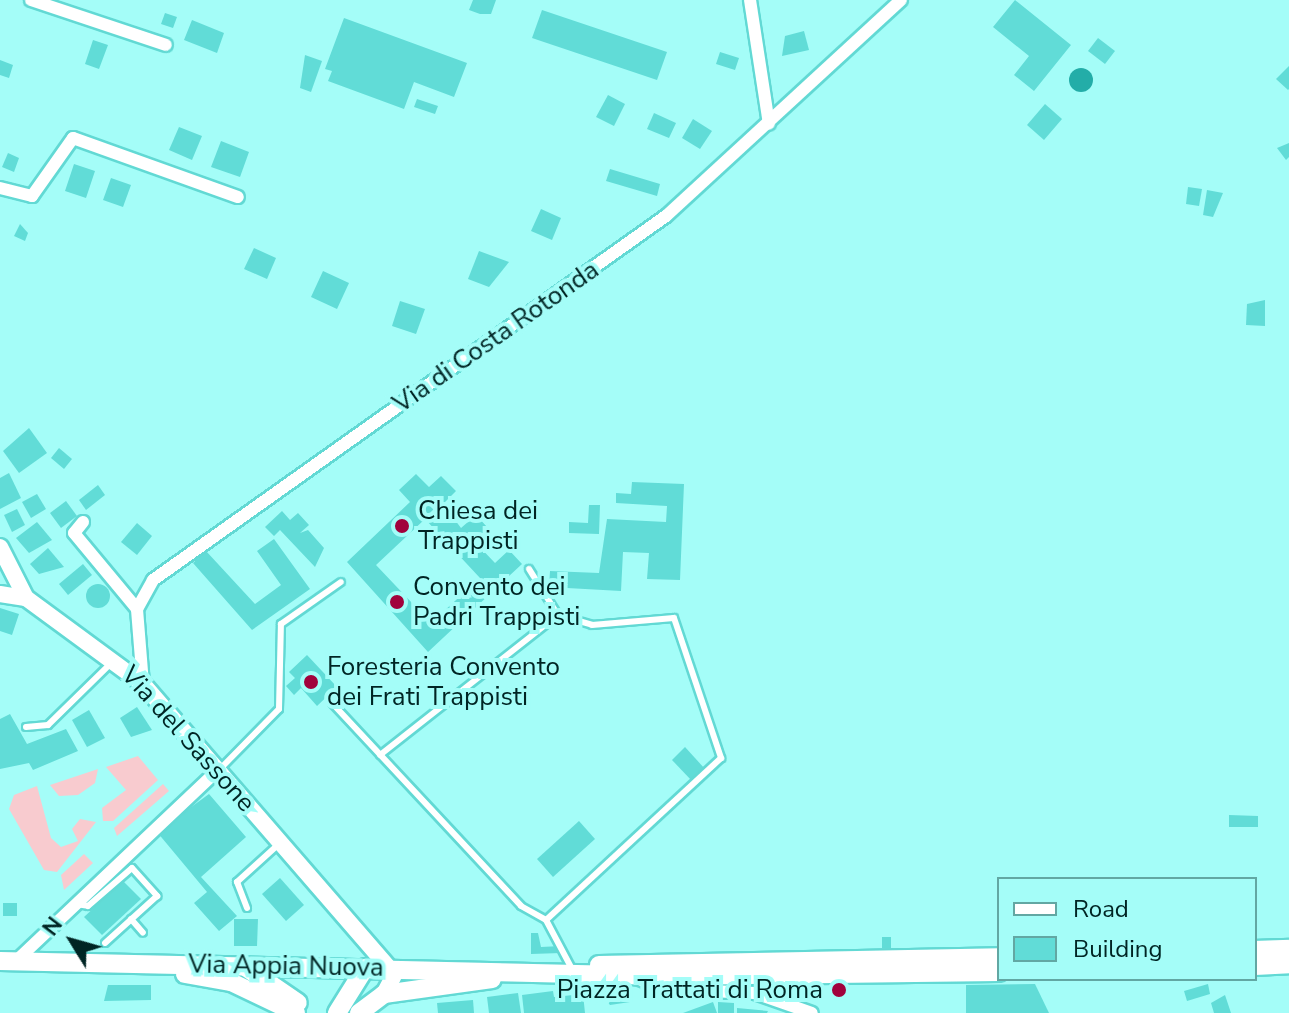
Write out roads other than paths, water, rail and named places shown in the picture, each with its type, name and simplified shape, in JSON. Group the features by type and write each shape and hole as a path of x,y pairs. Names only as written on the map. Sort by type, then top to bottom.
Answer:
{"main road":[{"name":"Via del Sassone","path":"0,547 5,567 26,598 115,659 143,684 389,968"},
{"path":"0,594 26,598"},
{"path":"337,1013 365,968 367,945"},
{"path":"1257,950 1289,949"},
{"name":"Via Appia Nuova","path":"572,969 622,961 997,957"},
{"name":"Via Appia Nuova","path":"8,961 572,969 628,974 997,972"},
{"path":"1257,966 1289,964"},
{"path":"132,965 231,982 296,1013"},
{"path":"244,966 308,1013"},
{"path":"359,1013 384,994 393,977 389,968"},
{"path":"384,994 543,969"}],"street":[{"path":"31,0 166,45"},
{"path":"750,0 769,124"},
{"name":"Via di Costa Rotonda","path":"137,609 158,576 659,221 769,124 901,0"},
{"path":"0,188 32,196 73,138 238,197"},
{"path":"83,522 74,533 137,609 143,684"},
{"path":"8,961 76,904 217,771"},
{"path":"628,974 665,989 755,993 812,1013"}],"lane":[{"path":"529,569 558,615 592,625 674,618 721,758 546,920"},
{"path":"217,771 279,709 281,624 341,582"},
{"path":"380,755 558,615"},
{"path":"26,727 48,725 115,659"},
{"path":"332,703 521,906 546,920 572,969"},
{"path":"247,908 237,882 280,843"},
{"path":"76,904 88,906 132,868 157,896 105,943"},
{"path":"131,919 143,933"}],"water":[{"path":"1081,68 1090,71 1093,80 1090,89 1081,92 1072,89 1069,80 1072,71"}],"place":[{"name":"Chiesa dei Trappisti","path":"402,526"},
{"name":"Convento dei Padri Trappisti","path":"397,602"},
{"name":"Foresteria Convento dei Frati Trappisti","path":"311,682"},
{"name":"Piazza Trattati di Roma","path":"839,990"}]}
